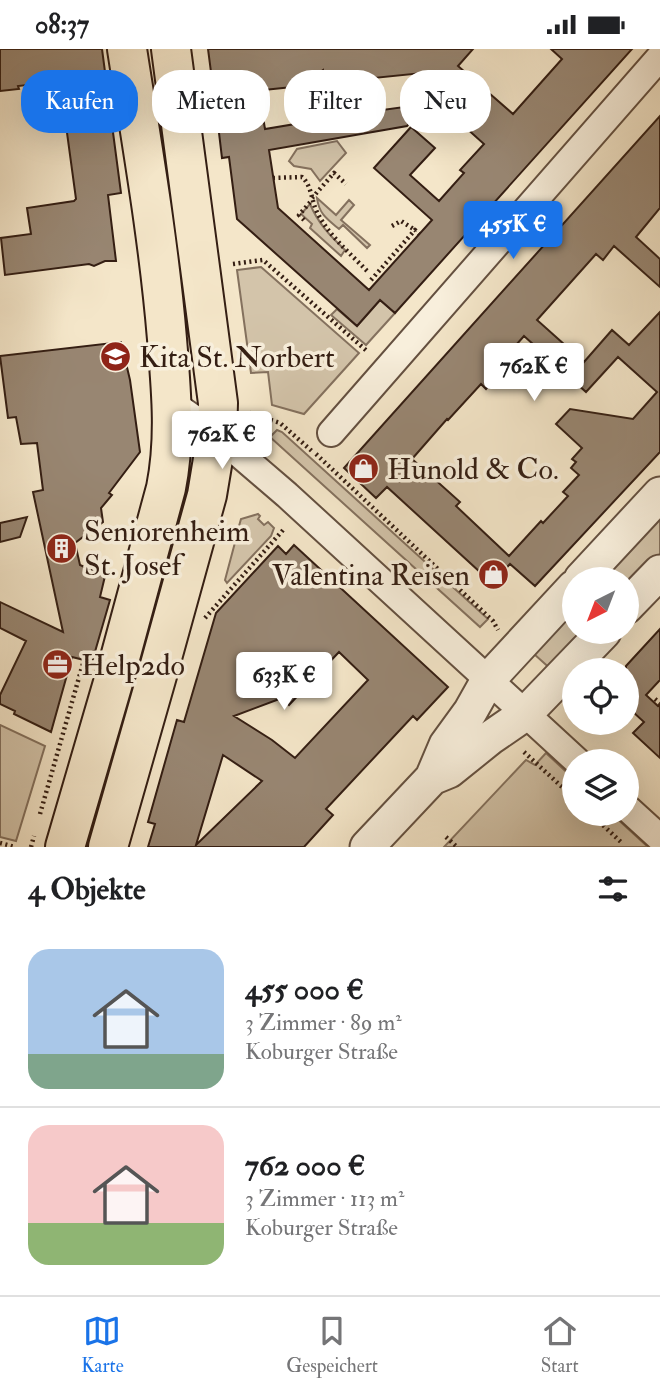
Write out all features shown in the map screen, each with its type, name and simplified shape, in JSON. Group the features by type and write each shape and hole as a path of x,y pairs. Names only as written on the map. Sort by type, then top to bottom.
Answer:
{"main road":[{"path":"46,835 117,669 166,488 169,466 173,404 159,262 127,49"},
{"path":"108,847 205,503 217,435 218,403 171,49"}],"street":[{"path":"331,433 660,57"},
{"path":"173,404 217,435 287,495 564,749"},
{"path":"592,567 660,494"},
{"path":"639,594 660,572"},
{"path":"367,847 432,778 446,745 470,712 488,680 562,600"},
{"path":"432,778 449,771 525,714 592,644"},
{"path":"639,819 660,838"}],"path":[{"path":"304,220 299,215 334,173 346,184"},
{"path":"273,178 302,177 309,183 317,213 328,229 369,273"},
{"path":"371,280 377,277 417,232 401,221 393,226"},
{"path":"233,264 263,260 368,352"},
{"path":"250,413 281,423 493,621 500,634"},
{"path":"204,618 284,529"},
{"path":"31,847 46,835 84,660"},
{"path":"655,699 660,703"},
{"path":"524,752 562,787"},
{"path":"604,826 622,843"},
{"path":"446,837 457,847"},
{"path":"0,843 15,847"}],"shaded area":[{"path":"337,141 346,153 320,181 311,169 294,166 289,161 297,149"},
{"path":"317,198 336,215 349,200 354,205 341,220 370,245 367,248 343,225 339,229 331,222 322,212"},
{"path":"310,204 325,229 345,250 341,256 310,228 312,224 301,214"},
{"path":"261,267 359,353 304,414 272,405 268,372 251,373 237,270"},
{"path":"380,300 395,313 366,345 331,315 337,309 357,326"},
{"path":"277,430 488,619 480,627 270,437"},
{"path":"660,511 660,556 639,579 639,567 612,567"},
{"path":"258,514 258,519 264,525 268,522 274,528 271,536 227,583 225,580 237,535 240,536 242,528 239,526 241,519"},
{"path":"562,624 562,644 578,644 562,658 553,671 534,654"},
{"path":"0,725 45,746 16,841 0,837"},
{"path":"546,753 562,768 562,826 625,826 648,847 444,847 526,760 535,765"}],"building":[{"path":"0,49 102,49 105,70 21,70 19,89 0,91"},
{"path":"208,49 473,49 458,66 463,70 400,70 400,75 386,77 386,70 284,70 284,88 270,89 270,70 211,70"},
{"path":"551,49 632,49 395,313 380,300 357,326 237,219 229,157 222,158 219,133 270,133 270,128 284,126 284,133 367,133 269,150 278,208 369,290 432,220 374,168 406,133 418,133 435,148 410,175 439,201 464,173 460,170 484,144 472,133 491,133 491,95 513,114 562,59"},
{"path":"400,108 400,127 386,130 386,109"},
{"path":"660,116 660,208 636,237 660,259 660,287 614,246 603,260 596,254 537,320 584,362 612,330 629,345 660,312 660,452 535,586 510,564 492,583 387,487 376,498 344,468","holes":["524,336 586,392 618,357 657,392 633,419 570,409 556,424 582,448 572,459 576,462 571,468 579,475 563,492 568,496 509,556 456,506 460,502 412,459 481,384 486,389 499,374 494,370"]},
{"path":"67,133 113,133 121,193 108,195 116,261 105,261 94,266 89,264 5,275 1,238 31,234 27,208 76,199"},
{"path":"121,342 130,380 140,452 101,508 103,522 75,543 80,565 105,576 100,597 110,600 92,662 72,657 51,732 0,704 0,695 26,641 0,628 0,602 63,632 33,492 43,490 37,443 21,444 16,417 8,418 0,356"},
{"path":"27,517 20,537 0,542 0,523"},
{"path":"294,545 448,687 417,720 413,716 326,809 333,815 304,847 148,847 155,824 148,822 177,720 184,722 216,613 278,546 286,554","holes":["339,652 368,680 295,758 234,716 282,698 289,705","223,755 262,781 196,845"]},
{"path":"660,629 660,680 646,695 658,706 660,704 660,758 635,735 639,735 639,727 644,722 639,717 639,658 633,658"}],"place":[{"name":"Kita St. Norbert","path":"116,357"},
{"name":"Hunold & Co.","path":"364,469"},
{"name":"Seniorenheim St. Josef","path":"61,548"},
{"name":"Valentina Reisen","path":"493,575"},
{"name":"Help2do","path":"58,665"}]}
